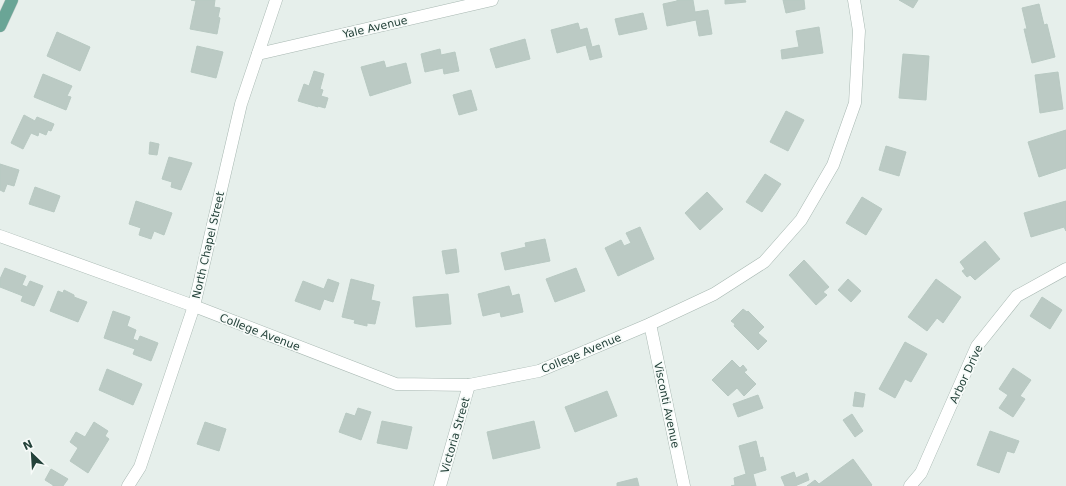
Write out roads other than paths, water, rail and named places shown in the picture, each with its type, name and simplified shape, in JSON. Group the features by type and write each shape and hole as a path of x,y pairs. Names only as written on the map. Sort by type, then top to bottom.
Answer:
{"main road":[{"path":"0,26 12,0"}],"street":[{"name":"North Chapel Street","path":"128,486 140,467 194,306 241,104 276,0"},
{"name":"Yale Avenue","path":"258,54 492,0"},
{"name":"College Avenue","path":"0,236 194,306 396,384 469,385 539,371 650,324 714,294 764,262 801,220 833,165 855,103 859,31 854,0"},
{"name":"Arbor Drive","path":"910,486 921,473 977,346 1017,296 1066,269"},
{"name":"Visconti Avenue","path":"650,324 684,486"},
{"name":"Victoria Street","path":"440,486 469,385"}]}
